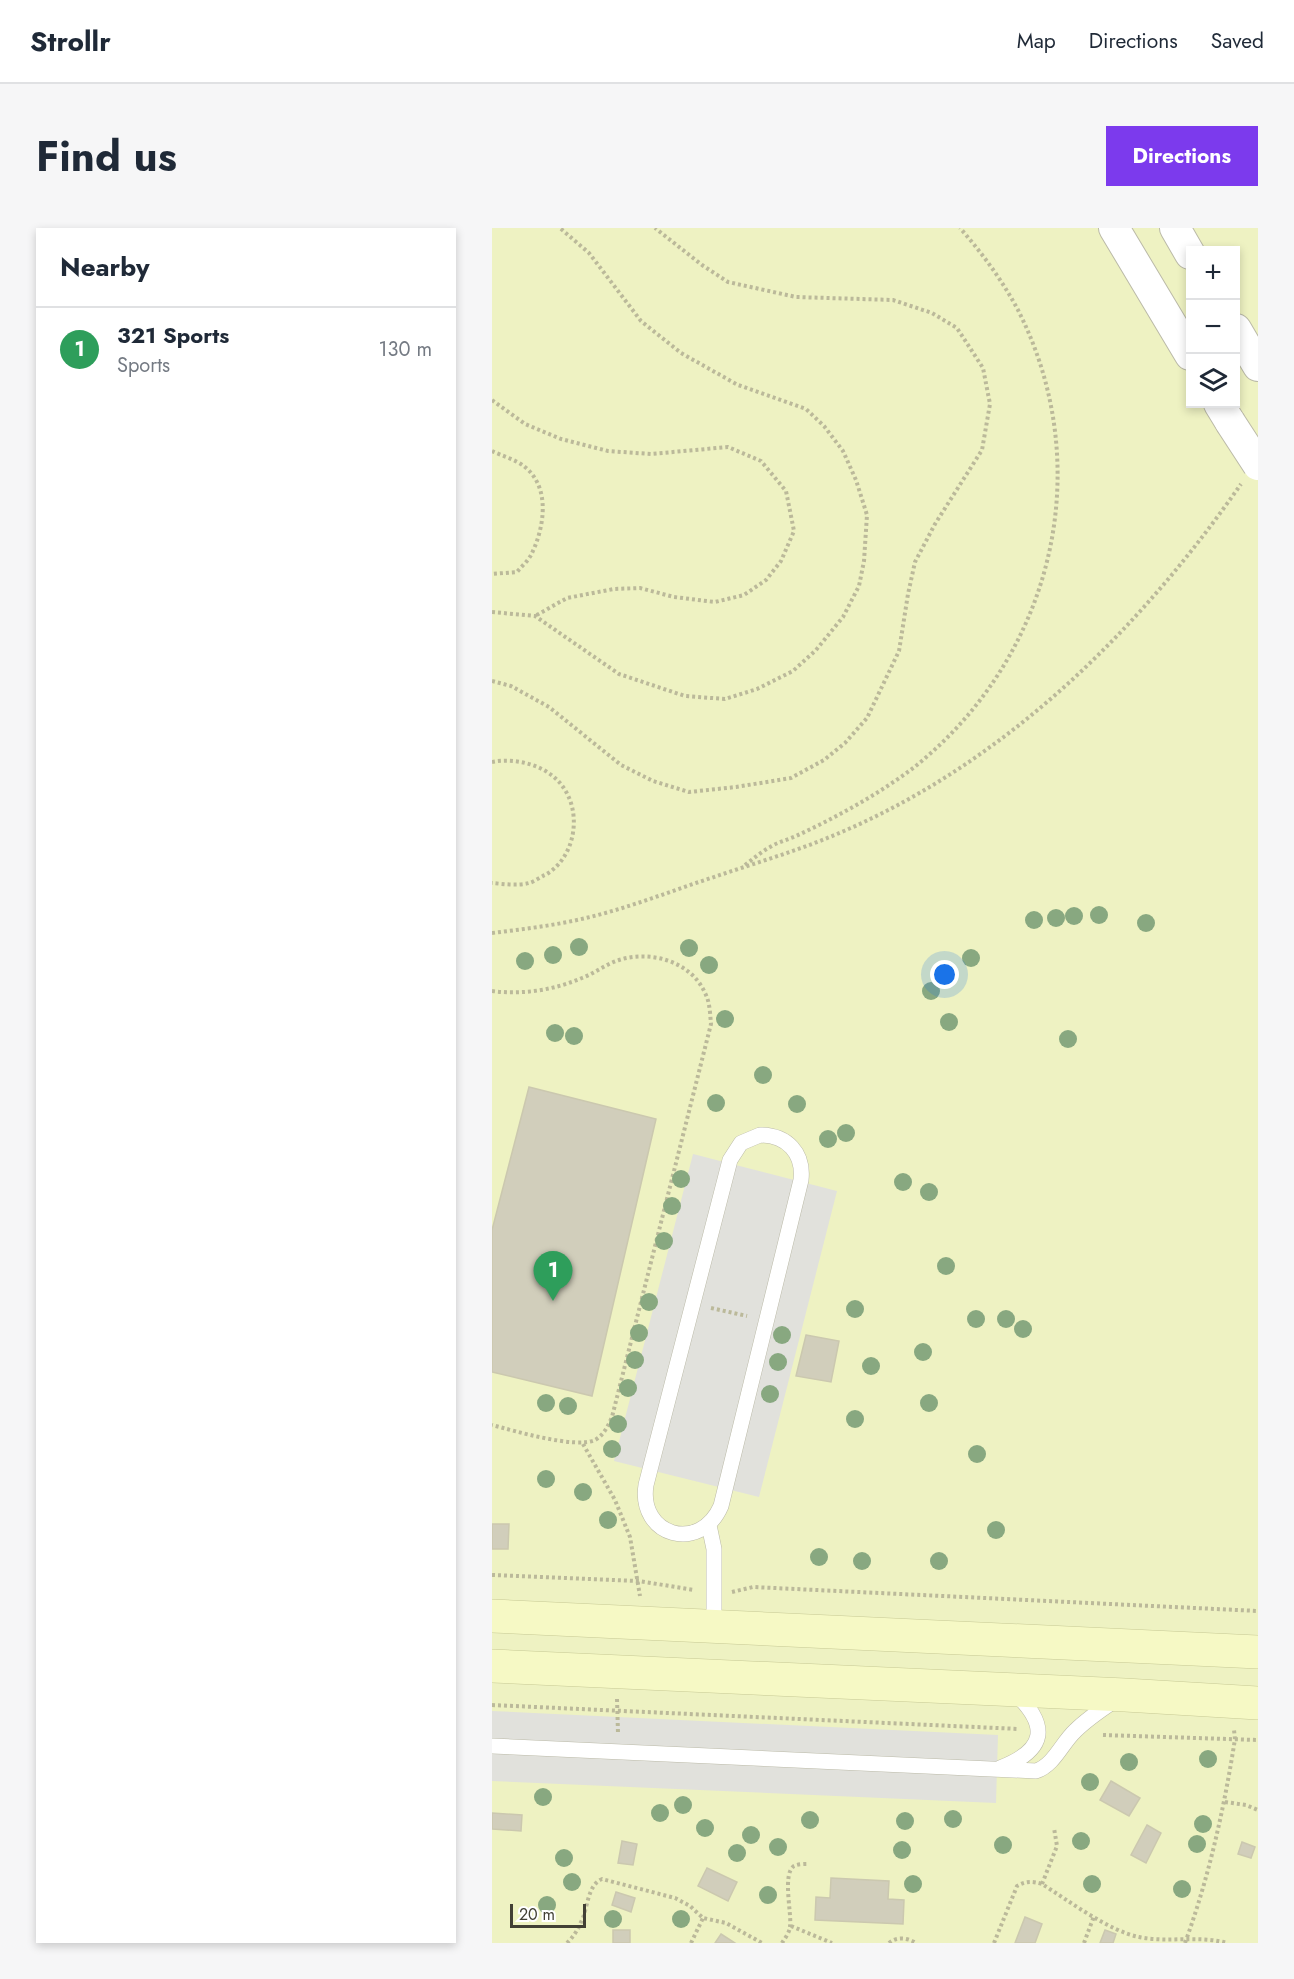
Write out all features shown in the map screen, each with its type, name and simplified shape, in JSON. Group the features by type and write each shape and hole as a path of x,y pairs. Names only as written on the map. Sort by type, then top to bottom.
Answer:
{"main road":[{"path":"492,1616 1258,1652"},
{"path":"492,1666 1245,1702"}],"street":[{"path":"1114,228 1190,354"},
{"path":"1175,228 1186,246"},
{"path":"1240,336 1258,366"},
{"path":"1225,413 1252,472"}],"lane":[{"path":"760,1135 770,1135 789,1143 800,1160 802,1170 766,1320 721,1506 709,1525 700,1531 678,1534 667,1531 651,1517 644,1496 729,1160 741,1143 760,1135"},
{"path":"709,1525 714,1548 714,1626"},
{"path":"997,1769 1027,1755 1036,1743 1037,1722 1034,1713 1012,1691"},
{"path":"492,1746 1036,1771 1042,1769 1092,1715 1125,1695"}],"path":[{"path":"492,612 535,616 619,674 685,696 725,699 757,689 793,671 816,650 843,617 859,586 864,561 867,516 856,480 843,451 824,426 806,409 738,385 681,353 641,321 589,253 560,228"},
{"path":"492,681 511,686 549,707 621,765 653,781 689,792 791,778 824,760 845,743 867,718 899,651 915,562 935,524 982,450 990,404 983,368 957,328 932,313 893,300 796,297 728,282 655,228"},
{"path":"742,867 771,846 796,836 886,787 916,766 943,742 969,716 991,687 1019,640 1040,589 1049,555 1058,482 1052,411 1044,376 1018,310 1000,279 960,228"},
{"path":"492,400 525,424 561,439 608,451 651,453 728,447 761,461 786,491 794,531 781,561 766,580 744,595 715,602 674,597 640,588 614,589 567,598 535,616"},
{"path":"492,451 526,468 540,488 544,510 531,555 517,572 492,574"},
{"path":"492,933 591,917 843,831 884,812 973,760 1059,693 1146,606 1214,523 1252,472"},
{"path":"492,762 506,760 531,764 550,774 565,789 572,808 573,833 567,854 551,871 529,883 492,883"},
{"path":"492,991 518,993 541,990 582,978 618,960 651,957 686,968 700,983 706,994 709,1008 709,1035 612,1417 602,1436 583,1444 492,1425"},
{"path":"692,1304 766,1320"},
{"path":"583,1444 615,1500 630,1537 641,1604"},
{"path":"492,1575 639,1581 701,1591"},
{"path":"731,1593 753,1587 1258,1611"},
{"path":"1186,1941 1204,1884 1225,1802 1235,1739 1245,1702"},
{"path":"492,1705 1030,1729"},
{"path":"617,1711 618,1737"},
{"path":"1099,1734 1258,1740"},
{"path":"1225,1802 1246,1805 1258,1810"},
{"path":"1042,1884 1057,1846 1054,1828"},
{"path":"782,1943 790,1926 789,1875 791,1869 796,1865 808,1864"},
{"path":"567,1943 582,1922 593,1887 597,1881 602,1879 675,1898 690,1906 703,1918 726,1923 762,1943"},
{"path":"994,1943 1017,1886 1033,1881 1042,1884 1121,1932 1140,1937 1186,1941 1214,1940 1227,1943"},
{"path":"1084,1943 1094,1916"},
{"path":"691,1943 703,1918"},
{"path":"790,1926 832,1943"},
{"path":"889,1943 894,1939 916,1943"}],"sand":[{"path":"492,228 1258,228 1258,1943 492,1943"}],"shaded area":[{"path":"693,1154 837,1191 759,1497 614,1461"},
{"path":"492,1711 998,1735 996,1803 492,1781"}],"building":[{"path":"529,1087 656,1119 592,1396 492,1372 492,1230"},
{"path":"806,1335 839,1341 831,1382 796,1376"},
{"path":"492,1524 509,1524 508,1549 492,1549"},
{"path":"1111,1781 1140,1798 1129,1816 1100,1800"},
{"path":"492,1813 522,1815 521,1831 492,1829"},
{"path":"1147,1825 1161,1833 1146,1863 1131,1855"},
{"path":"622,1841 637,1844 633,1865 618,1863"},
{"path":"1242,1842 1255,1847 1251,1858 1238,1854"},
{"path":"707,1868 737,1882 728,1901 698,1886"},
{"path":"831,1878 889,1881 888,1899 904,1900 903,1924 815,1920 816,1897 830,1898"},
{"path":"616,1892 635,1898 631,1912 612,1905"},
{"path":"1025,1917 1042,1924 1035,1943 1015,1943"},
{"path":"613,1930 630,1930 630,1943 613,1943"},
{"path":"1105,1930 1116,1934 1113,1943 1100,1943"},
{"path":"721,1934 735,1943 715,1943"}],"place":[{"name":"321 Sports","path":"553,1301"}]}
